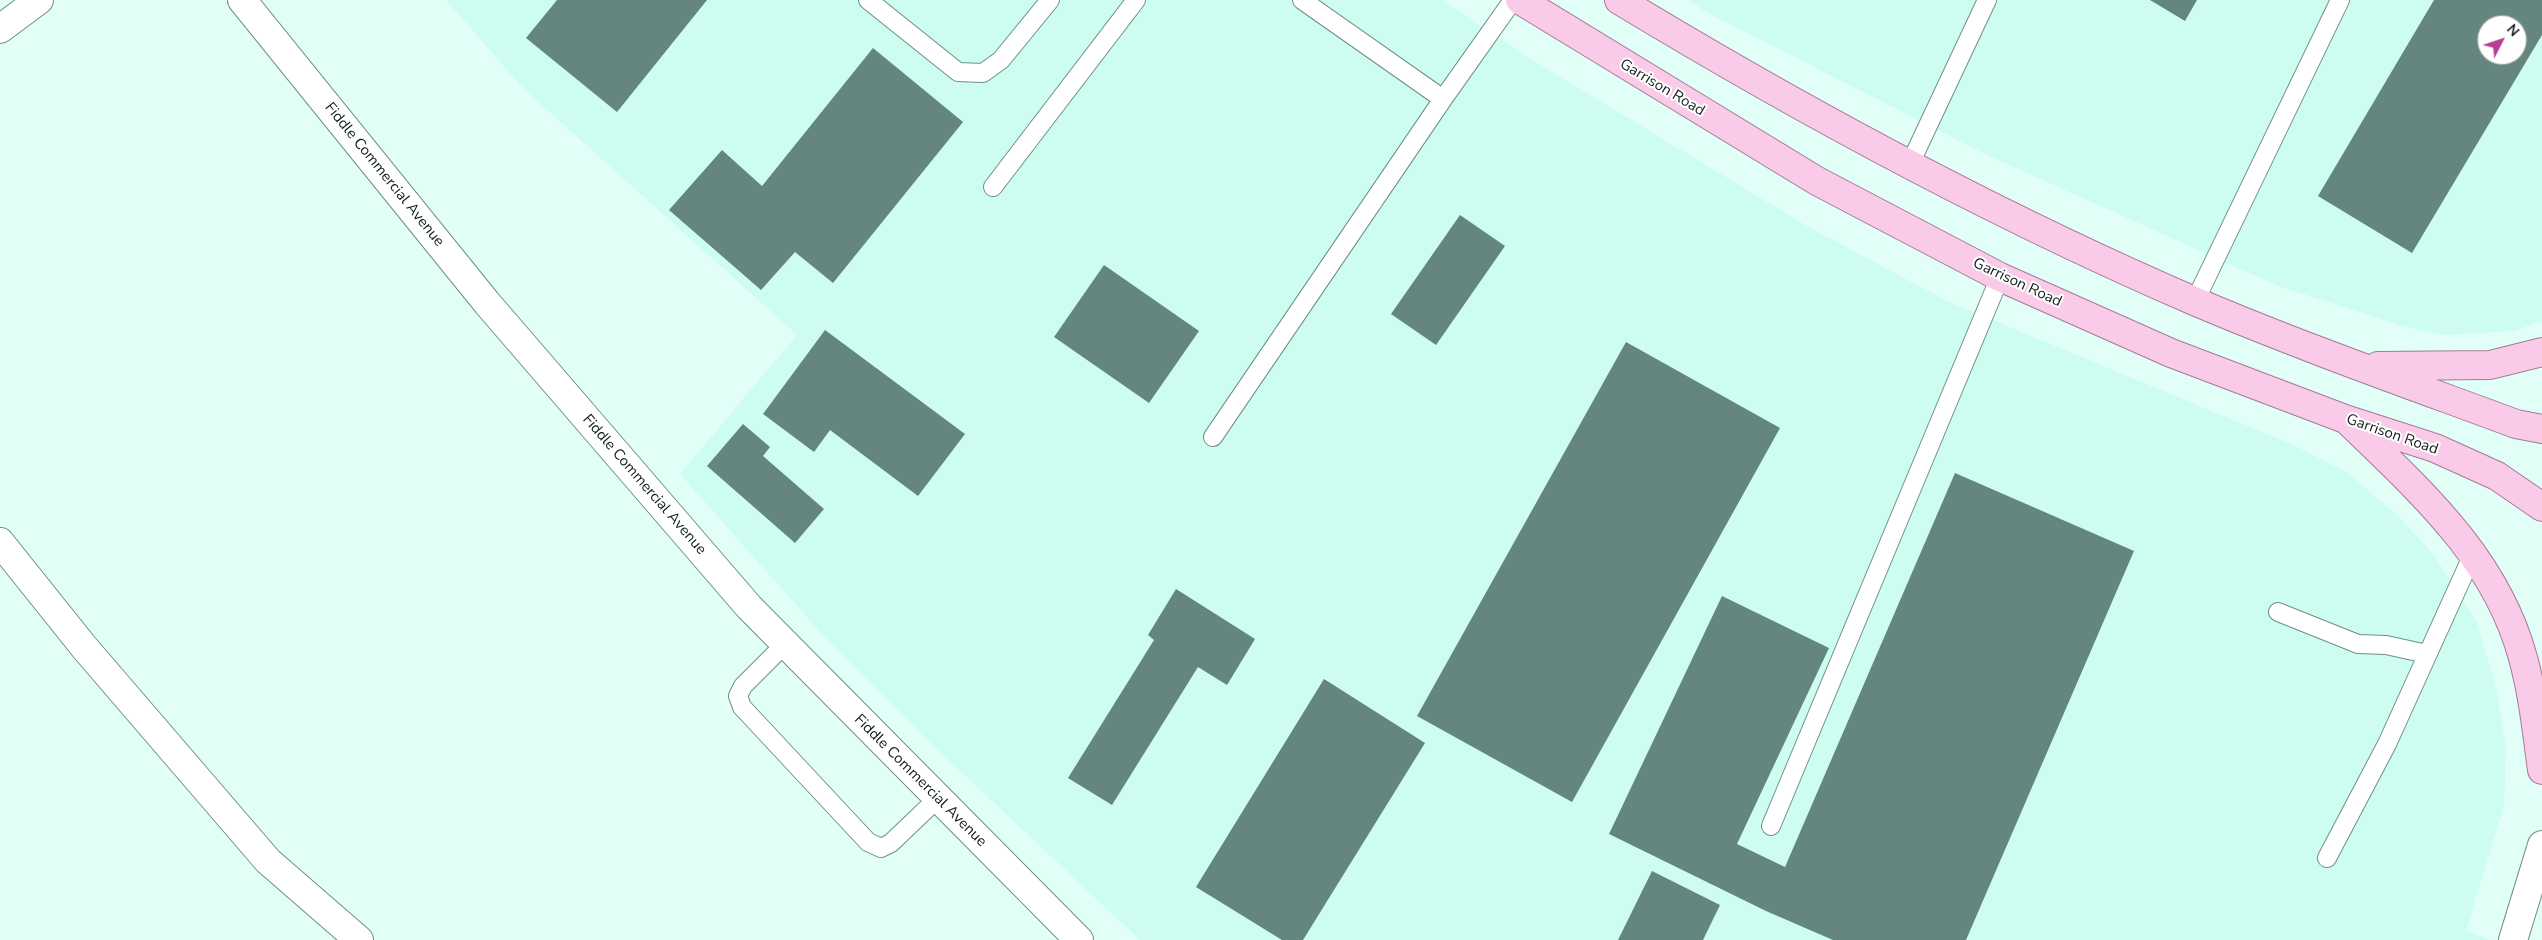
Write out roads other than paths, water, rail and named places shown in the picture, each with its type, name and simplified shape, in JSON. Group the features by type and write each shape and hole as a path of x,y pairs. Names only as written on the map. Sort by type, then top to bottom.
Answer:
{"main road":[{"name":"Garrison Road","path":"1520,0 1817,181 2000,277 2171,353 2345,419 2435,448 2496,476 2542,507"},
{"path":"1619,0 1738,72 1909,166 2040,231 2195,301 2360,366 2516,424 2542,429"},
{"path":"2360,366 2490,365 2542,352"},
{"path":"2345,419 2449,522 2483,569 2507,616 2523,658 2542,770"}],"street":[{"path":"0,29 39,0"},
{"name":"Fiddle Commercial Avenue","path":"242,0 487,303 749,607 1079,940"},
{"path":"0,542 84,647 268,861 359,940"},
{"path":"2513,940 2542,845"}],"lane":[{"path":"868,0 958,72 983,73 1001,60 1050,0"},
{"path":"993,187 1136,0"},
{"path":"1302,0 1443,99"},
{"path":"1213,437 1443,99 1513,0"},
{"path":"1909,166 1987,0"},
{"path":"2195,301 2340,0"},
{"path":"1771,826 2000,277"},
{"path":"2327,858 2387,744 2473,554"},
{"path":"2278,612 2358,644 2386,645 2427,654"},
{"path":"785,644 743,686 738,696 742,707 868,842 881,848 892,843 938,799"}]}
